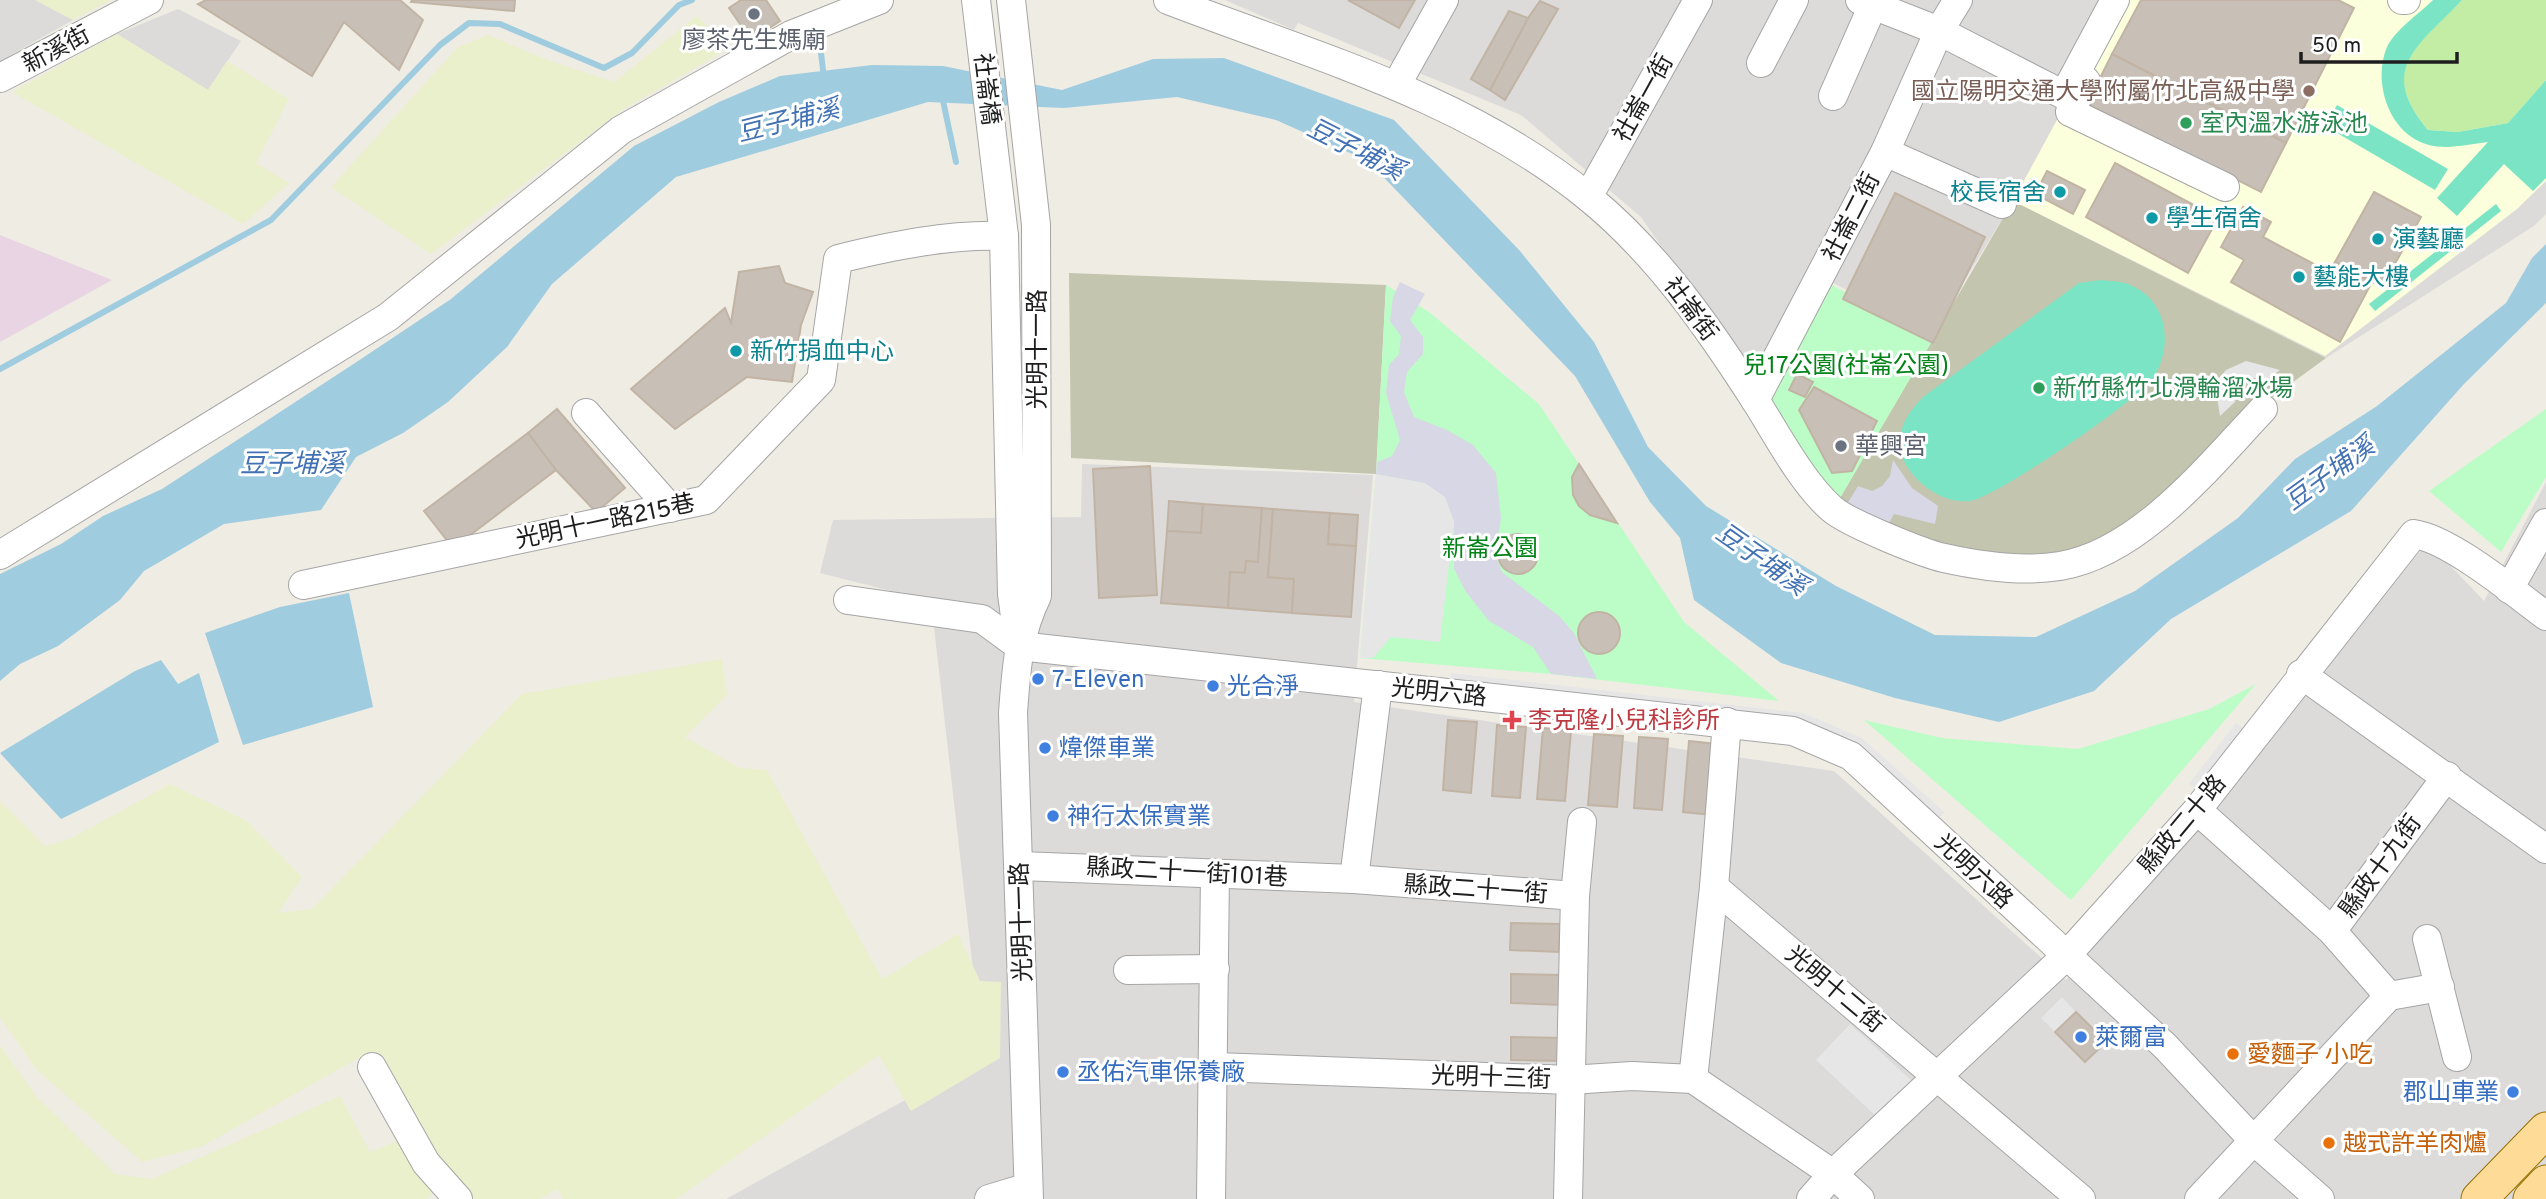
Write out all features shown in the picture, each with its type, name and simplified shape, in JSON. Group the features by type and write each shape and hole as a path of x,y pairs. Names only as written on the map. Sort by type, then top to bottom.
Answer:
{"main road":[{"path":"2479,1199 2546,1130"},
{"path":"2531,1199 2546,1183"}],"street":[{"name":"新溪街","path":"0,78 149,0"},
{"path":"0,555 388,317 621,130 791,36 879,0"},
{"name":"社崙橋","path":"976,0 998,177"},
{"name":"社崙橋","path":"1010,0 1031,175"},
{"name":"社崙街","path":"1168,0 1397,84 1493,131 1588,197 1639,245 1685,297 1791,458 1833,510 1923,554 1968,563 2061,566 2106,550 2138,530 2212,465 2263,409"},
{"path":"1397,84 1444,0"},
{"name":"社崙一街","path":"1588,197 1698,0"},
{"path":"1762,63 1794,0"},
{"name":"社崙二街","path":"1755,400 1885,152 1939,31 1958,0"},
{"path":"1833,96 1867,3 1939,31 2064,95 2115,0"},
{"path":"2130,0 2070,112 2225,187"},
{"path":"1885,152 2002,204"},
{"name":"光明十一路","path":"1029,1193 1013,713 1019,646 1026,617 1037,596 1037,225 1031,175"},
{"name":"光明十一路","path":"998,177 1004,236 1012,594 1019,646"},
{"name":"光明十一路215巷","path":"303,585 706,500 821,380 838,259 886,247 983,235 1004,236"},
{"path":"586,413 670,508"},
{"path":"2509,589 2546,523"},
{"name":"縣政二十路","path":"1811,1199 1833,1174 1940,1077 2066,956 2197,810 2301,674 2414,534 2427,536 2546,616"},
{"name":"光明六路","path":"848,600 982,619 1019,646 1793,731 1851,756 2165,1046 2254,1141 2320,1199"},
{"path":"2301,674 2379,733 2447,776 2546,849"},
{"path":"1354,879 1377,685"},
{"path":"1727,722 1714,887 1693,1079 1833,1174 1860,1199"},
{"name":"縣政十九街","path":"2389,996 2332,931 2447,776"},
{"path":"2197,810 2332,931"},
{"path":"1574,896 1582,822"},
{"name":"縣政二十一街101巷","path":"1020,866 1354,879"},
{"path":"1211,1199 1215,1068 1215,874"},
{"name":"縣政二十一街","path":"1354,879 1574,896 1568,1199"},
{"name":"光明十二街","path":"1714,887 2081,1199"},
{"path":"2427,939 2457,1058"},
{"path":"1128,970 1215,970"},
{"path":"2199,1199 2389,996 2440,987"},
{"path":"372,1067 426,1163 458,1199"},
{"name":"光明十三街","path":"1215,1068 1570,1080 1632,1076 1693,1079"},
{"path":"989,1199 1029,1193"}],"shaded area":[{"path":"0,0 35,0 73,20 0,61"},
{"path":"35,0 111,0 73,20"},
{"path":"1225,0 2546,0 2546,214 2534,226 2326,358 2013,201 1933,333 1817,275 1754,381 1641,217 1521,115 1298,23 1294,30"},
{"name":"國立陽明交通大學附屬竹北高級中學","path":"2122,0 2546,0 2546,181 2517,209 2325,356 2013,201"},
{"path":"178,9 241,41 208,90 117,34"},
{"path":"697,16 729,48 622,110 431,254 331,187 458,47 488,35 545,59 614,82"},
{"path":"117,34 208,90 227,61 289,99 256,163 289,183 243,224 12,92"},
{"path":"2013,201 2326,358 2259,407 2138,530 2014,566 1833,510"},
{"path":"0,235 112,280 0,342"},
{"path":"1069,273 1386,285 1376,474 1071,458"},
{"path":"1400,282 1425,294 1410,320 1423,337 1423,354 1407,372 1404,392 1414,417 1447,430 1473,445 1496,473 1501,518 1495,555 1502,572 1559,616 1574,633 1597,679 1551,674 1533,647 1489,621 1466,592 1454,569 1454,521 1445,497 1425,483 1376,474 1377,462 1392,456 1400,440 1386,393 1389,365 1399,354 1401,336 1390,321 1393,297"},
{"path":"2246,361 2280,370 2268,379 2253,378 2237,386 2235,402 2220,416 2216,391 2218,379 2226,370"},
{"path":"1893,460 1912,488 1938,506 1935,524 1894,514 1883,534 1841,514 1858,486 1872,491 1882,486 1890,476"},
{"path":"1082,464 1373,475 1354,702 1834,771 2066,980 2428,542 2484,601 2546,482 2546,1199 726,1199 983,1057 931,601 820,573 833,520 1081,517"},
{"path":"1376,474 1426,483 1445,497 1454,521 1440,642 1391,637 1373,658 1360,658"},
{"path":"722,659 727,695 685,737 740,768 767,770 882,979 958,934 980,981 1001,982 1000,1058 911,1111 879,1055 676,1199 563,1199 557,1189 541,1199 473,1199 452,1184 413,1129 371,1051 201,1147 142,1162 37,1070 0,1017 0,801 45,846 72,838 170,784 247,821 302,877 278,913 312,909 522,694"},
{"path":"1451,673 1803,713 1862,738 1944,812 1939,818 1855,741 1799,719 1450,681"},
{"path":"2236,723 2244,729 2197,790 2189,784"},
{"path":"2062,997 2076,1012 2055,1032 2041,1018"},
{"path":"1850,1024 1912,1081 1878,1118 1816,1060"},
{"path":"0,1046 37,1097 115,1174 152,1179 340,1096 370,1152 403,1139 433,1193 427,1199 0,1199"}],"green space":[{"path":"2433,0 2462,0 2419,45 2409,59 2405,74 2405,90 2413,109 2428,130 2458,132 2508,123 2546,80 2546,178 2533,191 2504,164 2457,216 2437,198 2488,142 2444,147 2415,139 2394,119 2383,91 2383,61 2387,47 2402,28"},
{"path":"2462,0 2546,0 2546,80 2508,123 2458,132 2428,130 2413,109 2405,90 2404,74 2418,45"},
{"path":"2337,105 2448,169 2435,190 2325,126"},
{"path":"2496,204 2501,211 2375,311 2369,304"},
{"name":"兒17公園(社崙公園)","path":"1820,279 1934,338 1833,510 1755,400"},
{"name":"新竹縣竹北滑輪溜冰場","path":"2101,280 2125,283 2141,291 2159,311 2165,337 2164,350 2154,377 2144,388 2036,466 1984,496 1970,501 1951,499 1932,491 1917,479 1901,454 1900,436 1906,419 1923,397 2079,283"},
{"name":"新崙公園","path":"1386,285 1429,312 1539,404 1684,622 1779,701 1551,674 1360,658 1376,474"},
{"path":"2546,409 2546,477 2501,552 2429,491"},
{"path":"2256,684 2071,900 1864,720 1942,738 2078,749 2209,709"}],"water":[{"name":"豆子埔溪","path":"1224,58 1394,120 1520,251 1594,342 1648,447 1706,506 1836,586 1935,635 2036,637 2135,591 2238,518 2295,459 2377,406 2506,303 2532,258 2546,244 2546,303 2464,384 2351,511 2171,619 2094,691 1999,722 1895,698 1781,663 1694,600 1680,538 1650,502 1575,376 1368,161 1276,120 1177,97 1064,108 928,102 676,177 552,284 507,347 448,402 403,433 356,457 321,510 224,524 144,571 120,600 58,646 20,664 0,681 0,574 61,544 103,516 162,489 355,363 451,299 634,146 719,102 780,76 872,65 943,66 1062,90 1153,59"},
{"path":"349,593 373,707 243,745 205,633 280,607"},
{"path":"161,660 178,684 199,673 219,742 61,819 0,753 135,671"}],"building":[{"path":"206,0 400,0 423,20 399,70 344,22 312,76 198,4"},
{"path":"515,0 514,11 411,2"},
{"name":"廖茶先生媽廟","path":"741,0 766,0 780,21 751,40 729,8"},
{"path":"1348,0 1415,0 1399,28"},
{"path":"2141,0 2338,0 2354,8 2286,143 2112,54"},
{"path":"1540,1 1558,9 1505,100 1490,90 1528,18"},
{"path":"1509,11 1528,18 1490,90 1471,79"},
{"name":"室內溫水游泳池","path":"2112,54 2286,143 2261,192 2087,104"},
{"name":"學生宿舍","path":"2115,163 2218,218 2188,273 2086,217"},
{"name":"校長宿舍","path":"2047,171 2085,190 2073,214 2035,194"},
{"name":"演藝廳","path":"2374,192 2421,217 2382,287 2335,262"},
{"path":"1895,193 1985,237 1933,343 1843,299"},
{"name":"藝能大樓","path":"2243,207 2271,222 2263,237 2329,272 2335,262 2372,282 2340,342 2231,282 2244,260 2221,247"},
{"name":"新竹捐血中心","path":"779,266 785,283 813,292 801,325 792,382 747,377 675,429 631,389 725,308 731,323 739,272"},
{"path":"1797,374 1813,382 1805,397 1789,390"},
{"name":"華興宮","path":"1814,387 1877,421 1852,471 1832,473 1799,410"},
{"path":"557,409 625,488 596,512 556,470 528,433"},
{"path":"528,433 556,470 453,548 424,511"},
{"path":"1579,464 1617,523 1590,515 1579,506 1573,495 1572,477"},
{"path":"1150,466 1157,595 1099,598 1093,469"},
{"path":"1169,501 1203,504 1201,533 1167,531"},
{"path":"1203,504 1262,508 1258,562 1246,561 1245,573 1230,572 1228,608 1161,603 1167,531 1201,533"},
{"path":"1262,508 1273,509 1268,577 1294,579 1292,613 1228,608 1230,572 1245,573 1246,561 1258,562"},
{"path":"1273,509 1330,513 1328,544 1356,546 1351,617 1292,613 1294,579 1268,577"},
{"path":"1330,513 1358,515 1356,546 1328,544"},
{"path":"1518,534 1532,540 1538,554 1532,568 1518,574 1504,568 1498,554 1504,540"},
{"path":"1599,612 1614,618 1620,633 1614,648 1599,654 1584,648 1578,633 1584,618"},
{"path":"1448,720 1477,722 1471,793 1443,790"},
{"path":"1497,725 1526,727 1520,798 1492,796"},
{"path":"1543,728 1571,731 1565,801 1537,799"},
{"path":"1594,734 1623,736 1617,807 1588,805"},
{"path":"1639,737 1668,739 1662,810 1634,808"},
{"path":"1689,741 1717,744 1712,815 1683,812"},
{"path":"1511,923 1560,924 1559,952 1510,950"},
{"path":"1511,974 1562,975 1562,1005 1511,1003"},
{"name":"萊爾富","path":"2076,1012 2106,1042 2085,1062 2055,1032"},
{"path":"1511,1037 1564,1038 1563,1061 1511,1060"}],"waterway":[{"path":"0,369 271,220 440,45 469,23 500,24 604,68 632,53 679,5 692,0"},
{"path":"821,53 824,78"},
{"path":"942,96 956,162"}],"place":[{"name":"廖茶先生媽廟","path":"754,14"},
{"name":"國立陽明交通大學附屬竹北高級中學","path":"2309,91"},
{"name":"室內溫水游泳池","path":"2186,123"},
{"name":"校長宿舍","path":"2060,192"},
{"name":"學生宿舍","path":"2152,218"},
{"name":"演藝廳","path":"2378,239"},
{"name":"藝能大樓","path":"2299,277"},
{"name":"新竹捐血中心","path":"736,351"},
{"name":"新竹縣竹北滑輪溜冰場","path":"2039,388"},
{"name":"華興宮","path":"1841,446"},
{"name":"7-Eleven","path":"1038,679"},
{"name":"光合淨","path":"1213,686"},
{"name":"李克隆小兒科診所","path":"1512,720"},
{"name":"煒傑車業","path":"1045,748"},
{"name":"神行太保實業","path":"1053,816"},
{"name":"萊爾富","path":"2081,1037"},
{"name":"愛麵子 小吃","path":"2233,1054"},
{"name":"丞佑汽車保養廠","path":"1063,1072"},
{"name":"郡山車業","path":"2513,1092"},
{"name":"越式許羊肉爐","path":"2329,1143"}]}
